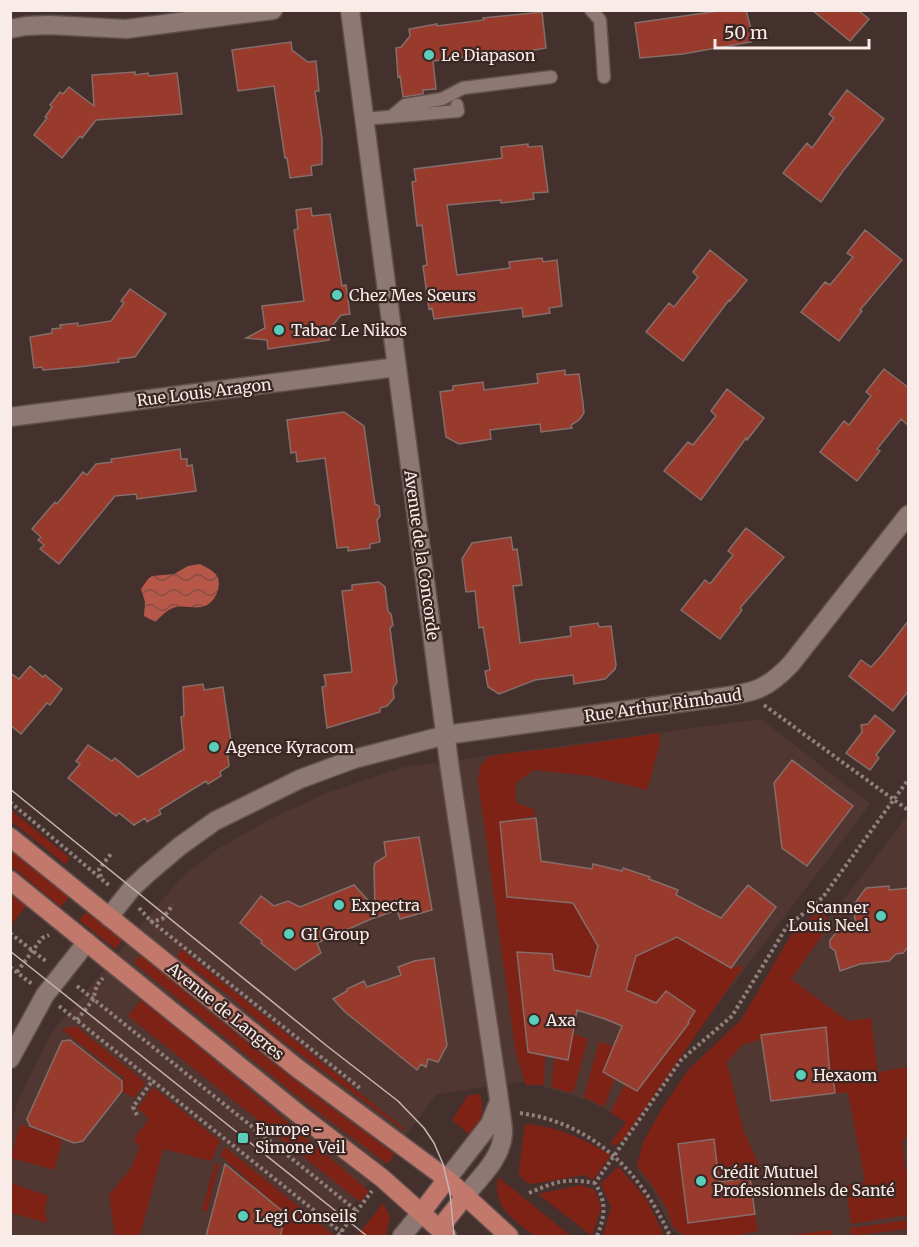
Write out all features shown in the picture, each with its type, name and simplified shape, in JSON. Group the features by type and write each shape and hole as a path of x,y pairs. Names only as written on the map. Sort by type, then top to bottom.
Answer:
{"main road":[{"name":"Avenue de Langres","path":"10,837 297,1068 447,1179 509,1236"},
{"name":"Avenue de Langres","path":"10,880 301,1116 382,1178 421,1213 440,1234"},
{"path":"421,1213 447,1179"},
{"path":"440,1234 466,1195"}],"street":[{"path":"10,29 49,25 126,29 273,10"},
{"name":"Avenue de la Concorde","path":"350,10 446,735 503,1133 500,1149 493,1161 466,1195"},
{"name":"Rue Louis Aragon","path":"10,417 397,367"},
{"name":"Rue Arthur Rimbaud","path":"109,917 132,888 147,874 215,821 300,778 354,759 446,735 760,690 791,663 909,515"},
{"path":"10,1059 45,995 87,942"},
{"path":"447,1179 490,1124 499,1099"},
{"path":"402,1236 421,1213"}],"lane":[{"path":"591,10 600,20 604,77"},
{"path":"392,116 405,105 442,99 463,88 551,77"},
{"path":"364,119 458,111 457,105"}],"path":[{"path":"748,693 909,810"},
{"path":"595,1183 681,1060 732,1016 786,928 823,897 909,780"},
{"path":"10,802 115,889"},
{"path":"101,879 99,869 111,854"},
{"path":"150,921 162,920 173,905"},
{"path":"137,906 150,921 369,1095"},
{"path":"10,933 54,968"},
{"path":"17,972 42,938 57,933"},
{"path":"10,967 341,1232"},
{"path":"77,1020 93,1000 97,985 108,972"},
{"path":"71,981 357,1211"},
{"path":"137,1115 133,1107 153,1080"},
{"path":"519,1113 539,1116 579,1132 614,1155 634,1175 654,1204 670,1236"},
{"path":"529,1193 567,1180 595,1183"},
{"path":"595,1183 605,1204 604,1217 597,1236"}],"shaded area":[{"path":"761,719 870,804 629,1121 587,1100 526,1081 437,1094 329,1236 11,1236 11,1128 18,1101 52,1032 181,878 216,850 270,819 327,793 404,767"},
{"path":"659,733 660,743 647,790 590,776 534,770 516,783 516,803 534,809 535,816 500,823 507,897 573,903 598,946 603,983 554,970 552,954 517,952 528,1053 545,1054 544,1085 526,1085 516,1054 478,781 480,767 488,757 502,754"},
{"path":"11,810 70,858 65,864 11,821"},
{"path":"908,815 908,1236 682,1236 672,1230 652,1189 637,1170"},
{"path":"11,850 69,897 61,907 11,866"},
{"path":"10,892 27,905 12,924 11,922"},
{"path":"822,910 830,924 791,979 848,1021 871,1018 878,1072 908,1067 908,1135 902,1141 905,1169 908,1172 908,1215 851,1224 846,1185 865,1182 848,1093 831,1093 833,1077 830,1075 824,1027 764,1035 762,1039 742,1045 727,1062 743,1129 762,1172 750,1175 750,1178 716,1183 718,1173 714,1139 678,1144 688,1223 755,1214 758,1231 732,1236 685,1236 673,1227 667,1209 637,1166 643,1142 688,1070 741,1020 795,928"},
{"path":"86,912 123,940 115,949 79,920"},
{"path":"677,937 731,968 744,966 623,1140 614,1146 610,1144 626,1122 610,1113 625,1084 637,1091 695,1012 666,991 656,1003 620,987 636,956"},
{"path":"181,949 406,1130 279,1038 227,994 177,957"},
{"path":"140,954 266,1057 395,1154 388,1164 297,1096 134,963"},
{"path":"141,1000 369,1191 360,1202 128,1016"},
{"path":"76,1026 146,1083 133,1098 122,1091 124,1078 61,1029"},
{"path":"572,1033 588,1039 574,1090 571,1093 551,1087 555,1057"},
{"path":"599,1042 614,1046 603,1072 615,1078 604,1107 584,1097"},
{"path":"153,1087 220,1141 211,1161 163,1149 140,1236 115,1236 109,1195 131,1168 140,1146 133,1140 149,1119 138,1108"},
{"path":"480,1094 481,1116 470,1135 452,1120 468,1095"},
{"path":"20,1124 62,1139 55,1170 11,1158"},
{"path":"525,1124 548,1127 570,1134 611,1155 593,1180 585,1175 532,1184 526,1182 519,1175"},
{"path":"225,1147 335,1236 281,1236 283,1220 281,1210 220,1155"},
{"path":"215,1163 219,1164 207,1212 202,1210"},
{"path":"618,1166 646,1198 663,1233 660,1236 603,1236 611,1207 601,1184"},
{"path":"498,1177 571,1236 534,1236 519,1224 501,1204 497,1187"},
{"path":"11,1183 48,1196 45,1208 47,1223 11,1213"},
{"path":"580,1185 595,1190 601,1208 592,1236 538,1194"},
{"path":"383,1203 390,1217 386,1236 357,1236"},
{"path":"908,1220 908,1229 851,1236 850,1228"},
{"path":"831,1230 832,1236 784,1236"}],"water":[{"path":"200,564 213,571 218,578 218,590 212,601 201,607 173,608 155,622 144,616 145,602 141,589 148,579 152,576 174,574 188,566"}],"building":[{"path":"726,10 746,10 751,42 683,54 640,58 635,23"},
{"path":"812,10 858,10 869,19 850,41"},
{"name":"Le Diapason","path":"542,12 546,48 518,53 518,57 494,59 494,55 489,54 433,61 436,89 423,90 423,94 403,97 400,76 398,77 396,48 401,47 410,36 409,29"},
{"path":"291,42 292,50 308,62 316,61 319,91 315,91 322,139 322,164 311,166 312,175 290,178 274,86 238,91 232,50"},
{"path":"135,72 135,75 148,73 149,76 177,73 182,114 96,120 62,158 34,135 47,118 45,117 52,107 50,105 60,92 63,94 69,87 94,106 92,75"},
{"path":"847,90 884,119 821,202 783,173 807,143 812,148 834,118 829,114"},
{"path":"528,144 528,147 542,146 548,192 533,193 534,199 447,205 457,275 510,268 509,262 542,258 543,262 557,260 562,306 549,308 550,313 523,317 522,308 434,319 432,308 429,309 423,266 427,265 422,225 417,226 412,182 416,181 414,169 502,158 501,147"},
{"path":"311,208 312,216 330,214 342,286 346,285 350,314 341,315 328,331 329,340 268,349 267,340 246,338 265,328 262,306 304,301 294,230 298,229 296,210"},
{"path":"865,230 902,260 860,310 862,311 839,341 801,312 825,282 830,285 853,257 847,253"},
{"path":"710,250 747,280 683,361 646,332 669,303 674,307 698,277 693,272"},
{"path":"130,289 166,314 135,357 118,359 119,362 78,367 43,370 42,367 34,368 30,337 52,333 52,329 61,328 60,325 78,323 78,326 111,321 124,303 121,301"},
{"path":"884,369 909,388 909,426 901,419 877,449 880,451 857,481 820,452 844,421 849,425 871,396 866,392"},
{"path":"565,370 565,375 579,374 583,403 584,413 571,425 572,428 541,432 540,424 490,430 491,439 459,444 446,437 440,392 453,390 453,386 483,382 484,390 538,383 537,374"},
{"path":"727,389 764,418 747,440 746,438 701,500 664,471 688,442 693,445 716,416 711,411"},
{"path":"344,412 364,426 375,504 379,506 380,516 377,520 380,542 370,544 370,548 348,551 348,547 337,548 325,458 297,462 296,452 291,453 287,420"},
{"path":"180,449 181,459 187,459 187,466 192,465 196,491 137,499 136,494 115,496 59,564 40,549 44,545 38,540 41,537 32,529 55,502 57,504 83,472 87,475 96,464 112,462 111,459"},
{"path":"746,528 784,557 740,608 742,610 720,639 681,610 705,580 710,584 733,555 728,551"},
{"path":"511,537 513,550 517,549 522,585 513,586 520,643 571,636 570,627 598,623 599,627 611,626 616,665 605,679 574,684 573,675 535,680 499,694 488,687 485,671 490,670 483,627 479,628 475,591 466,592 462,559 472,543"},
{"path":"379,582 385,587 388,611 391,614 393,625 390,628 397,682 393,688 394,698 387,706 380,708 380,712 327,728 322,687 326,686 324,675 352,672 342,591 352,590 352,585"},
{"path":"909,620 909,690 893,711 849,676 861,660 871,667"},
{"path":"30,666 62,689 50,705 47,703 21,734 10,725 10,673 19,679"},
{"path":"203,684 204,690 223,687 232,748 227,748 229,766 220,772 221,776 208,784 206,781 159,810 161,814 147,822 145,818 134,825 119,813 116,816 68,778 80,764 76,761 88,745 112,761 115,758 138,777 184,749 181,717 184,716 183,687"},
{"path":"875,715 895,731 876,755 879,758 870,770 846,753 862,732 861,725 868,724"},
{"path":"792,760 853,806 807,866 782,848 774,783"},
{"path":"536,818 541,861 592,869 593,864 622,871 623,868 678,890 676,895 721,918 748,885 776,907 731,968 677,937 636,956 626,990 656,1003 666,991 695,1011 689,1023 637,1091 603,1072 622,1026 605,1019 577,1010 568,1060 528,1052 517,952 552,954 554,970 590,977 598,946 573,903 507,897 500,822"},
{"path":"419,837 432,910 400,919 397,910 371,919 317,943 321,953 295,970 240,923 261,896 274,906 288,901 300,907 354,885 375,908 374,867 375,863 386,856 384,842"},
{"name":"Scanner Louis Neel","path":"889,886 889,890 909,888 909,946 903,953 896,954 889,961 860,964 840,971 835,951 830,947 830,940 840,928 856,925 853,906 866,888"},
{"path":"434,958 447,1045 438,1062 428,1059 426,1067 421,1064 417,1070 344,1011 333,999 364,981 367,987 401,975 398,967 414,961"},
{"path":"826,1027 830,1075 833,1076 835,1093 771,1101 761,1035"},
{"path":"70,1040 122,1081 122,1091 83,1141 74,1143 30,1126 27,1119 62,1041"},
{"name":"Crédit Mutuel Professionnels de Santé","path":"714,1139 719,1182 750,1178 755,1214 688,1223 678,1144"},
{"path":"225,1164 281,1210 283,1220 281,1236 206,1236"}],"tram line":[{"path":"10,789 398,1101 424,1128 434,1143 443,1164 450,1193 454,1236"},
{"path":"10,951 367,1236"}],"place":[{"name":"Le Diapason","path":"429,55"},
{"name":"Chez Mes Sœurs","path":"337,295"},
{"name":"Tabac Le Nikos","path":"279,330"},
{"name":"Agence Kyracom","path":"214,747"},
{"name":"Expectra","path":"339,905"},
{"name":"Scanner Louis Neel","path":"881,916"},
{"name":"GI Group","path":"289,934"},
{"name":"Axa","path":"534,1020"},
{"name":"Hexaom","path":"801,1075"},
{"name":"Europe - Simone Veil","path":"243,1138"},
{"name":"Crédit Mutuel Professionnels de Santé","path":"701,1181"},
{"name":"Legi Conseils","path":"243,1216"}]}
